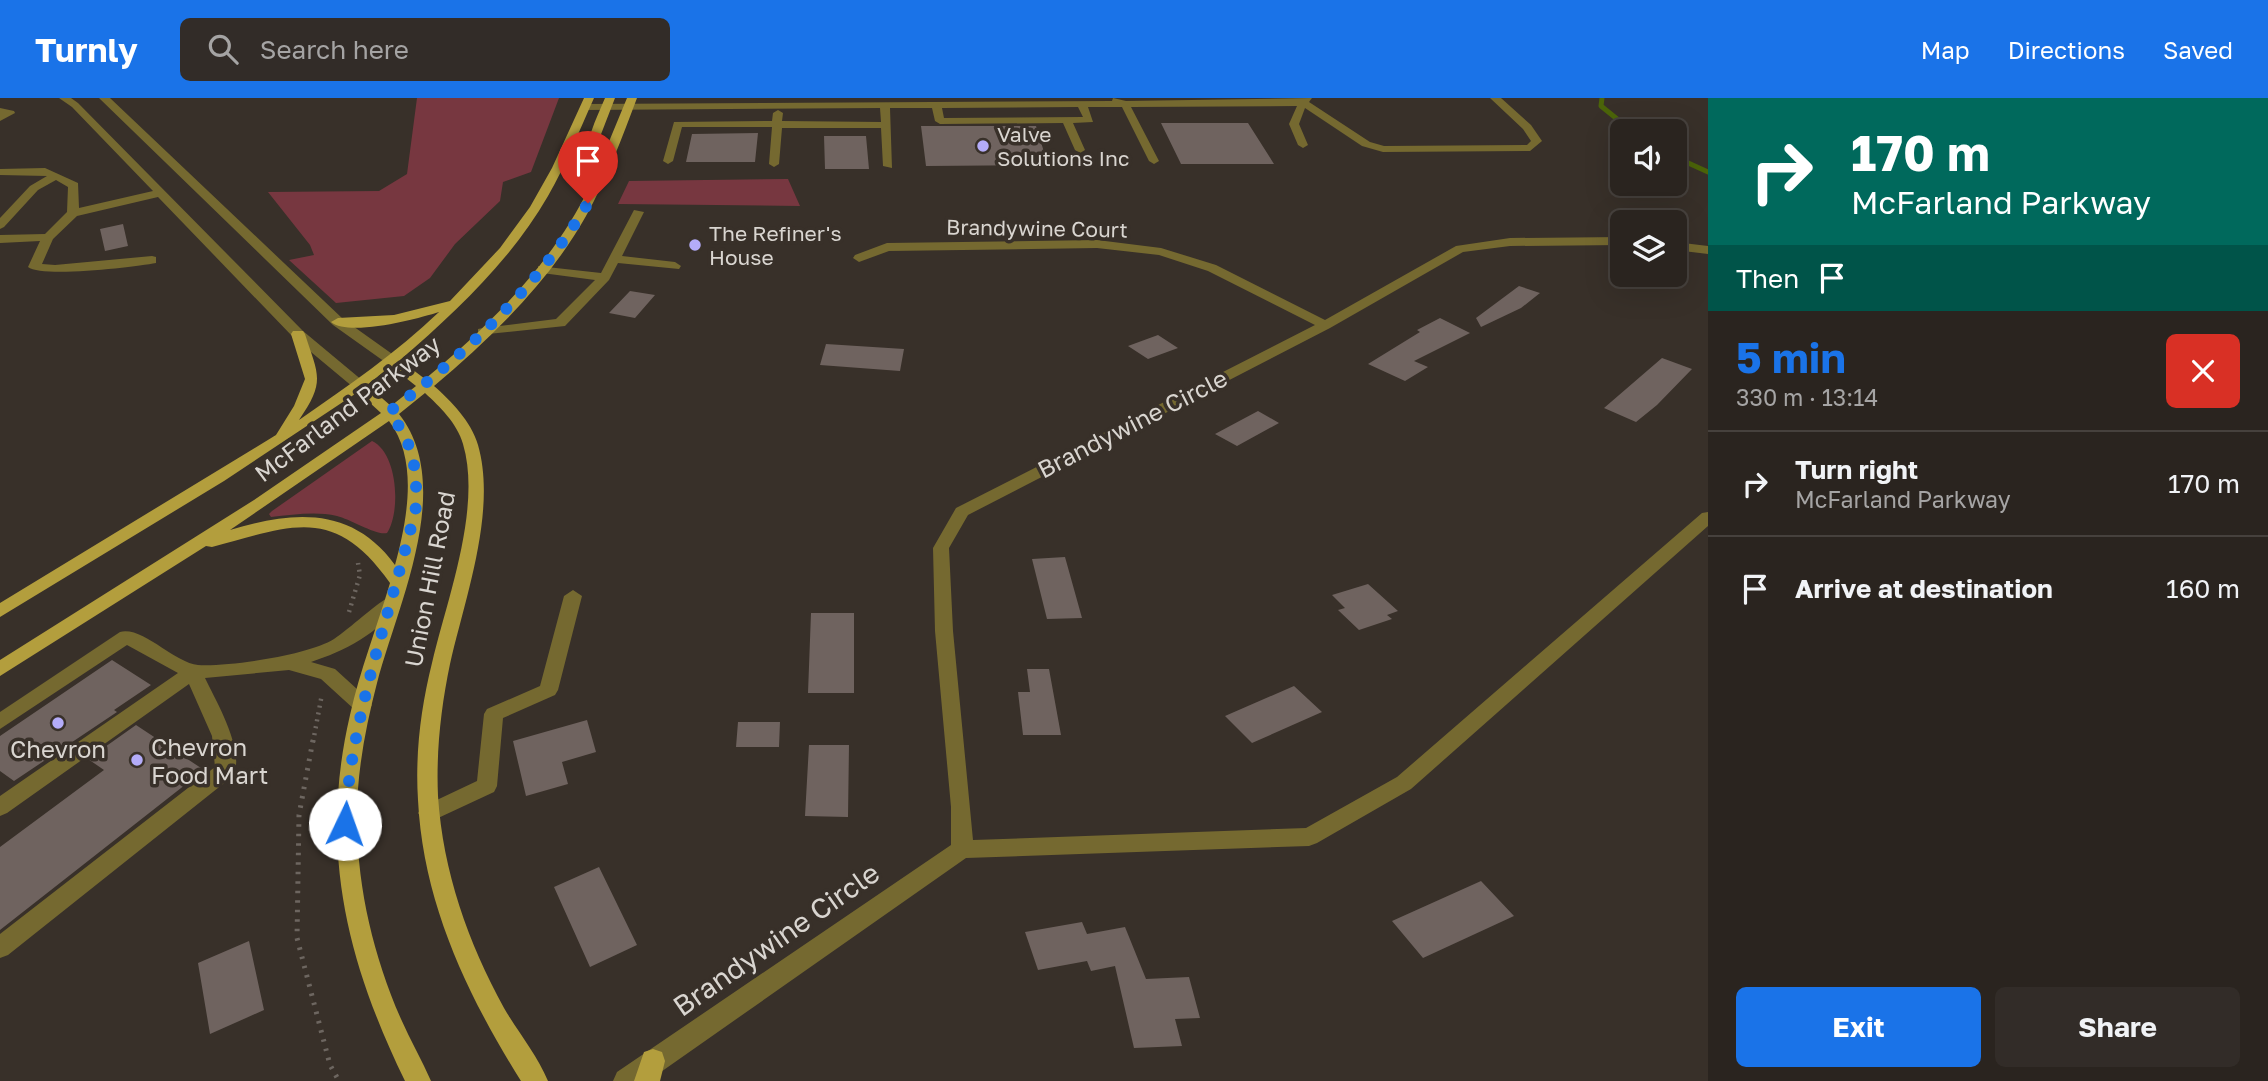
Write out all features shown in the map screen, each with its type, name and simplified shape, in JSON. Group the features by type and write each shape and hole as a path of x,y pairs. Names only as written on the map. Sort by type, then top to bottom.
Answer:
{"main road":[{"name":"McFarland Parkway","path":"0,611 275,442 390,359 457,300 499,255 535,208 587,102"},
{"path":"596,188 589,169 589,149 608,102"},
{"name":"McFarland Parkway","path":"0,669 302,476 425,385 483,332 542,269 569,234 596,188 630,102"},
{"path":"338,322 385,322 409,318 457,300"},
{"path":"275,442 301,406 312,379 298,334"},
{"name":"Union Hill Road","path":"390,359 425,385 451,411 466,434 475,465 476,489 470,533 435,691 429,735 429,813 443,898 464,956 502,1030 535,1081"},
{"name":"Union Hill Road","path":"358,384 389,412 406,435 416,479 416,507 362,705 347,789 345,824 350,878 372,975 418,1081"},
{"path":"183,553 268,525 323,521 351,531 370,544 385,559 397,580"}],"street":[{"name":"Union Hill Road","path":"64,98 75,106 298,334 358,384"},
{"name":"Union Hill Road","path":"104,98 338,322 390,359"},
{"path":"1112,98 1125,104 1154,161"},
{"path":"587,102 855,102 885,105 1306,100 1366,144 1382,149 1530,148 1537,141 1527,127 1495,98"},
{"path":"1303,145 1294,124 1296,114 1306,100"},
{"path":"774,164 777,125 785,103"},
{"path":"928,103 940,121 1088,120 1082,104"},
{"path":"885,105 888,166"},
{"path":"0,111 10,113 0,118"},
{"path":"1067,120 1080,150"},
{"path":"668,161 678,124 886,125"},
{"path":"0,172 46,171 74,185 73,213"},
{"path":"0,225 34,188 56,176"},
{"path":"152,260 55,269 34,267 48,237 73,213 160,193"},
{"path":"483,332 560,323 605,277 638,212"},
{"path":"0,239 48,237"},
{"name":"Brandywine Circle","path":"626,1081 650,1071 962,849 961,807 944,631 941,548 962,512 1325,325 1460,249 1510,242 1610,241"},
{"name":"Brandywine Court","path":"859,258 887,247 1097,244 1161,252 1212,268 1325,325"},
{"path":"1687,247 1708,250"},
{"path":"615,259 675,266"},
{"path":"542,269 605,277"},
{"path":"962,849 1309,837 1404,783 1708,517"},
{"path":"429,813 488,786 494,713 548,690 573,596"},
{"path":"0,807 193,672 289,663 338,646 366,626 390,603"},
{"path":"0,722 126,637 193,672 222,736 226,770 0,948"},
{"path":"289,663 328,674 362,705"}],"path":[{"path":"338,646 360,575 358,560 351,554"},
{"path":"328,674 318,709 299,815 297,938 330,1065 340,1081"}],"shaded area":[{"path":"417,98 559,98 531,172 503,182 500,201 455,244 430,278 404,296 336,303 289,260 314,255 310,245 268,192 379,191 407,174"},
{"path":"788,179 800,206 618,204 629,181"},
{"path":"372,441 381,448 392,470 394,511 387,533 329,515 271,517 269,514 272,511"}],"building":[{"path":"1161,123 1248,123 1274,164 1181,164"},
{"name":"Valve Solutions Inc","path":"921,126 1036,126 1048,165 926,166"},
{"path":"758,133 755,162 686,162 692,134"},
{"path":"824,136 866,136 869,169 825,169"},
{"path":"123,224 128,246 105,251 100,229"},
{"path":"1519,286 1540,293 1521,308 1481,327 1476,318"},
{"path":"630,291 655,295 635,318 609,313"},
{"path":"1440,318 1470,333 1414,361 1428,367 1405,381 1368,364 1420,332 1417,330"},
{"path":"1158,335 1178,348 1148,359 1128,346"},
{"path":"826,344 904,349 900,371 820,365"},
{"path":"1662,358 1692,369 1657,405 1636,422 1604,408"},
{"path":"1258,411 1279,423 1237,446 1215,434"},
{"path":"1065,557 1082,618 1047,619 1032,559"},
{"path":"1368,584 1398,611 1387,615 1392,619 1359,630 1338,610 1345,608 1332,595"},
{"path":"811,613 854,613 854,693 808,693"},
{"name":"Chevron","path":"112,660 151,685 114,710 117,712 14,781 0,771 0,736"},
{"path":"1027,669 1049,669 1061,735 1023,735 1018,692 1030,692"},
{"path":"1294,686 1322,712 1252,743 1225,716"},
{"path":"587,720 596,752 562,762 568,784 526,796 513,741"},
{"path":"738,722 780,722 779,747 736,747"},
{"path":"136,725 204,770 0,930 0,847 104,770 88,759"},
{"path":"809,745 849,745 848,817 805,816"},
{"path":"599,867 637,945 590,967 554,887"},
{"path":"1481,881 1514,916 1423,958 1392,921"},
{"path":"1082,922 1087,934 1125,927 1146,979 1189,977 1200,1018 1175,1019 1182,1046 1134,1048 1115,966 1091,971 1087,961 1038,970 1025,932"},
{"path":"249,941 264,1010 210,1034 198,963"}],"waterway":[{"path":"1602,98 1601,106 1617,119"},
{"path":"1687,162 1708,172"}],"place":[{"name":"Valve Solutions Inc","path":"983,146"},
{"name":"The Refiner's House","path":"695,245"},
{"name":"Chevron","path":"58,723"},
{"name":"Chevron Food Mart","path":"137,760"}],"route":[{"path":"345,824 349,771 359,717 416,507 413,456 406,435 389,412 425,385 506,309 558,249 588,203"}]}
